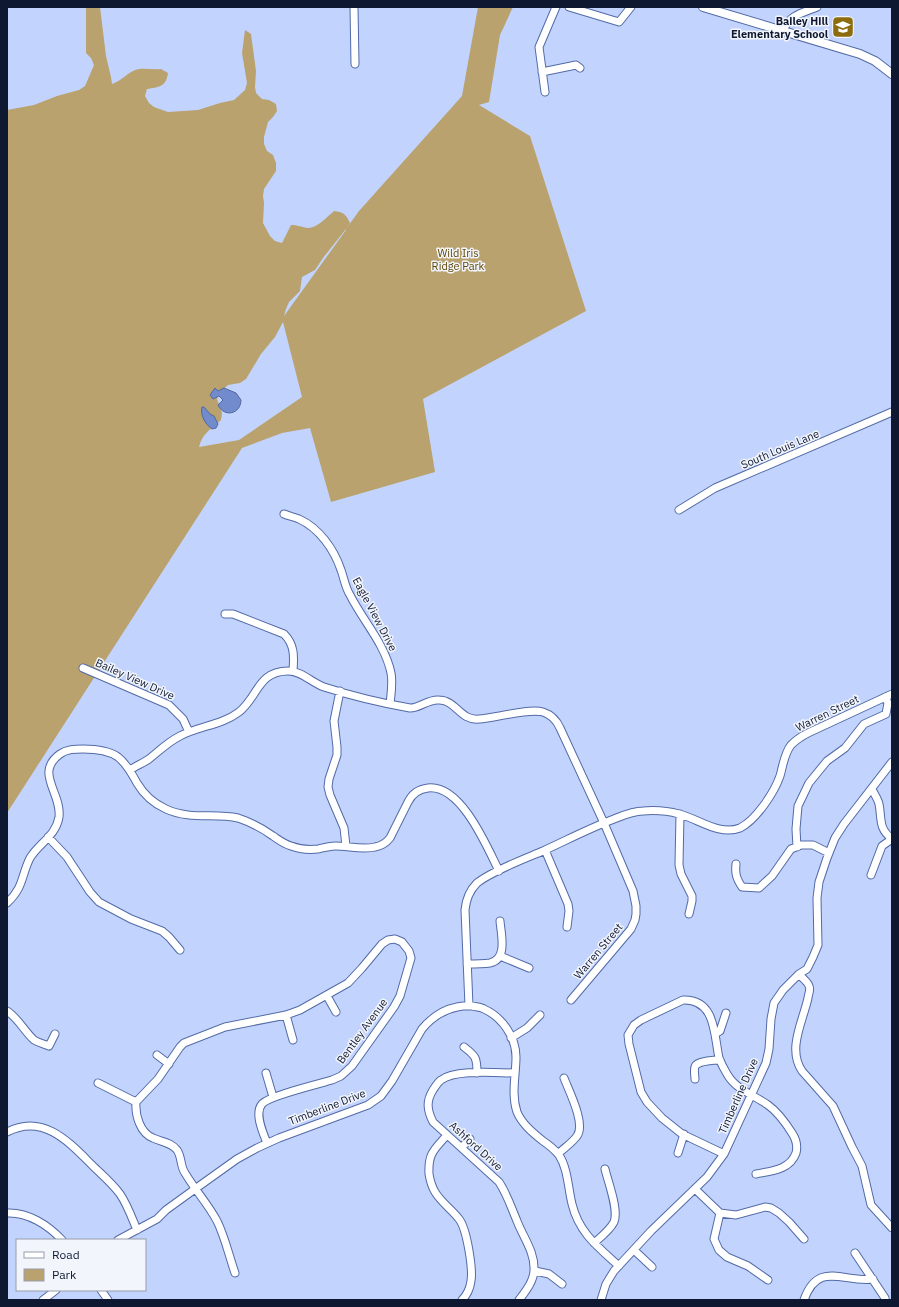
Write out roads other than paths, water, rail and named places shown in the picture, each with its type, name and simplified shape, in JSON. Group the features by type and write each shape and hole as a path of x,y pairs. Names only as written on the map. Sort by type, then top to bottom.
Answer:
{"main road":[{"path":"703,7 867,57 882,65 892,74"}],"street":[{"path":"354,7 355,64"},
{"path":"545,92 539,47 556,7"},
{"path":"569,7 620,22 630,7"},
{"path":"783,31 790,19 817,7"},
{"path":"542,72 576,65 580,68"},
{"name":"South Louis Lane","path":"679,510 715,488 892,412"},
{"name":"Eagle View Drive","path":"284,514 299,519 317,532 326,541 335,555 349,595 378,642 388,662 392,687 390,704"},
{"path":"225,614 233,614 284,634 289,640 293,650 293,671"},
{"name":"Bailey View Drive","path":"83,668 169,705 183,719 189,732"},
{"path":"130,770 148,760 171,742 189,732 223,721 236,714 249,702 259,685 266,678 281,672 293,671 320,685 390,704 412,708 431,701 444,700 463,716 474,719 538,711 550,715 557,722 560,728 604,823"},
{"path":"340,691 334,721 337,755 328,787 344,828 346,846"},
{"path":"797,847 796,829 798,806 809,783 827,761 845,748 864,724 886,714 889,695"},
{"name":"Warren Street","path":"469,1006 465,915 467,899 471,890 477,884 499,871 604,823 638,811 658,811 680,814 722,830 732,830 748,823 755,816 774,787 791,746 798,739 889,695"},
{"path":"7,903 18,890 30,858 53,832 57,825 59,808 58,799 48,774 54,758 69,750 92,749 108,752 118,757 130,770 138,784 149,798 160,806 173,812 187,816 238,818 256,826 283,843 296,848 314,849 331,846 346,846 370,848 379,846 385,843 392,835 411,796 420,790 432,788 440,790 450,796 469,814 477,826 499,871"},
{"name":"Timberline Drive","path":"601,1300 606,1284 614,1271 651,1231 707,1177 724,1154 766,1063 774,1002 783,990 807,968 818,945 817,898 819,882 835,838 892,762"},
{"path":"871,875 882,846 892,839 886,834 881,826 879,803 872,789"},
{"path":"680,814 679,865 681,874 692,896 689,914"},
{"name":"Warren Street","path":"571,1000 631,929 635,920 636,906 633,891 604,823"},
{"path":"48,837 67,857 77,870 90,892 99,902 130,919 162,931 180,950"},
{"path":"736,864 736,878 742,887 759,888 772,876 791,849 801,845 813,845 829,853"},
{"path":"545,850 568,904 566,927"},
{"path":"467,964 489,963 496,960 500,956 502,949 500,921"},
{"name":"Bentley Avenue","path":"136,1102 158,1079 180,1047 189,1040 235,1024 286,1015 300,1010 327,996 356,976 382,944 388,940 402,942 409,951 411,958 400,996 394,1007 352,1066 341,1076 273,1097 262,1104 259,1109 261,1128 267,1143"},
{"path":"500,956 528,968"},
{"path":"799,974 810,988 796,1041 798,1064 802,1071 832,1106 862,1166 871,1205 892,1228"},
{"path":"327,996 336,1012"},
{"path":"724,1154 684,1134 662,1118 647,1102 641,1092 628,1035 634,1025 641,1020 683,1000 697,1002 705,1007 715,1034 720,1060 728,1076 742,1090 752,1095 776,1112 788,1126 796,1140 797,1150 794,1158 786,1166 773,1171 756,1174"},
{"name":"Timberline Drive","path":"120,1239 157,1220 166,1210 237,1159 267,1143 368,1105 381,1096 392,1081 422,1029 428,1022 437,1014 447,1009 469,1006 484,1008 502,1021 511,1038 516,1056 514,1096 517,1111 523,1123 543,1141 551,1146 558,1154 564,1166 572,1206 582,1230 619,1266"},
{"path":"7,1011 15,1017 33,1038 40,1042 49,1046 55,1034"},
{"path":"715,1034 720,1031 726,1013"},
{"path":"286,1015 293,1040"},
{"path":"511,1038 527,1028 540,1015"},
{"path":"464,1047 473,1053 476,1058 477,1073"},
{"path":"157,1055 169,1064"},
{"path":"695,1079 696,1065 708,1061 720,1060"},
{"path":"266,1073 273,1097"},
{"name":"Ashford Drive","path":"515,1073 464,1073 451,1075 440,1080 429,1097 427,1105 428,1112 433,1122 499,1182 507,1194 517,1222 530,1249 535,1271"},
{"path":"558,1154 577,1136 580,1128 579,1118 564,1078"},
{"path":"98,1083 136,1102 136,1114 142,1129 146,1134 152,1138 167,1142 177,1150 180,1155 184,1172 217,1221 235,1273"},
{"path":"7,1132 23,1127 37,1127 56,1133 67,1140 120,1194 137,1230"},
{"path":"678,1153 684,1134"},
{"path":"447,1135 429,1158 429,1173 435,1192 460,1220 466,1234 472,1281 466,1296 462,1300"},
{"path":"462,1148 470,1139"},
{"path":"594,1243 611,1226 615,1217 615,1207 605,1169"},
{"path":"695,1189 720,1213 740,1214 765,1207 771,1208 789,1222 804,1239"},
{"path":"7,1213 25,1216 41,1222 53,1230 61,1239"},
{"path":"720,1213 714,1239 718,1250 727,1257 748,1266 768,1280"},
{"path":"634,1250 652,1268"},
{"path":"855,1253 885,1298"},
{"path":"519,1300 530,1284 535,1271 549,1274 562,1284"},
{"path":"804,1300 812,1284 819,1278 829,1276 864,1280 873,1279"},
{"path":"43,1300 55,1291"},
{"path":"102,1291 108,1300"}],"water":[{"path":"215,388 218,391 224,388 236,393 241,400 238,409 232,413 224,412 218,405 223,400 219,396 213,399 210,395"},
{"path":"202,407 214,416 218,424 216,428 212,429 205,422 202,416"}],"place":[{"name":"Bailey Hill Elementary School","path":"843,27"}],"park label":[{"name":"Wild Iris Ridge Park","path":"458,259"}]}
